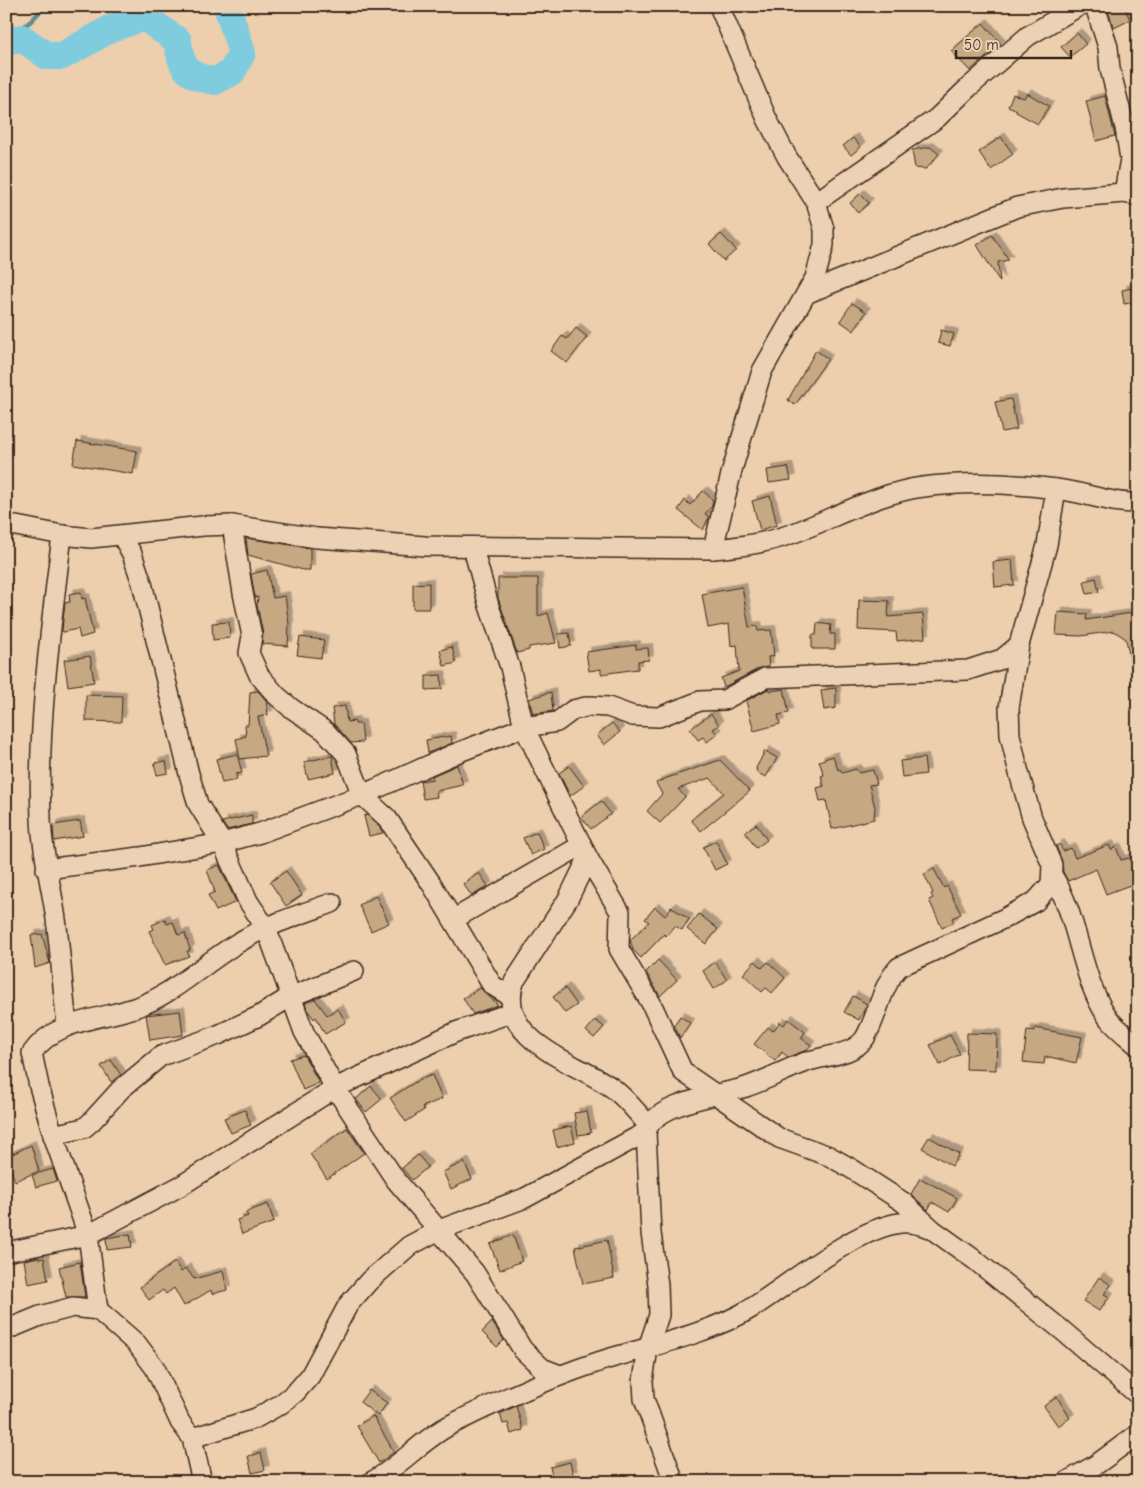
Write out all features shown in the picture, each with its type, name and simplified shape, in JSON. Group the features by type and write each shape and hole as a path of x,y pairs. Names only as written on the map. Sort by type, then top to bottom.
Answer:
{"street":[{"path":"713,549 732,470 762,371 808,293 815,278 824,245 824,229 816,202 787,157 767,119 719,6"},
{"path":"816,202 937,118 968,88 1028,36 1079,6"},
{"path":"808,293 1017,207 1063,198 1131,195 1130,159 1125,128 1110,69 1108,47 1096,6"},
{"path":"6,524 62,535 91,538 122,536 171,528 232,525 318,538 425,546 713,549 741,547 787,536 888,495 921,487 964,483 1056,489 1108,500 1138,503"},
{"path":"192,1438 256,1418 281,1404 296,1392 310,1376 348,1305 390,1261 409,1246 439,1230 525,1198 647,1128 672,1109 715,1094 765,1080 806,1062 847,1051 859,1044 869,1029 889,980 899,966 1005,918 1036,901 1050,884 1052,865 1032,818 1010,735 1010,708 1019,645 1047,545 1056,489"},
{"path":"232,525 252,636 249,653 259,675 291,708 336,740 346,754 362,795 386,818 454,919 492,985 511,1004 530,1037 547,1051 611,1087 647,1128 650,1224 658,1285 658,1314 648,1348 643,1381 644,1399 674,1482"},
{"path":"62,535 48,658 42,745 40,819 46,869 57,926 67,1025"},
{"path":"122,536 132,554 142,583 188,774 198,804 222,843 236,878 266,928 304,1032 335,1088 395,1179 475,1273 523,1350 542,1368 560,1375"},
{"path":"473,548 489,606 510,668 524,727 585,852 620,912 619,949 651,1003 676,1061 683,1072 779,1138 829,1156 903,1202 933,1230 1063,1331 1138,1395"},
{"path":"46,869 222,843 260,833 362,795 454,754 524,727 557,722 573,710 590,706 608,707 634,716 659,717 700,701 724,700 765,678 968,670 1002,659 1019,645"},
{"path":"454,919 585,852"},
{"path":"511,1004 514,982 568,899 585,852"},
{"path":"1052,875 1063,895 1100,1003 1115,1026 1138,1046"},
{"path":"98,1310 88,1235 53,1135 32,1053 46,1037 67,1025 136,1008 159,997 203,965 266,928 332,903"},
{"path":"53,1135 84,1128 121,1089 161,1056 218,1035 259,1016 290,997 354,971"},
{"path":"6,1252 88,1235 182,1185 335,1088 456,1032 511,1004"},
{"path":"371,1482 427,1439 452,1424 560,1375 648,1348 738,1315 808,1268 878,1229 908,1223 933,1230"},
{"path":"6,1330 40,1316 73,1307 98,1310 144,1353 155,1368 180,1422 192,1438 202,1482"},
{"path":"1066,1482 1097,1464 1138,1434"}],"building":[{"path":"1118,6 1124,6 1130,20 1114,28 1108,11"},
{"path":"983,23 1001,44 970,71 951,51"},
{"path":"1077,33 1086,44 1070,57 1061,47"},
{"path":"1027,93 1049,106 1038,124 1008,106 1013,94 1024,98"},
{"path":"1105,96 1115,136 1096,141 1086,101"},
{"path":"1001,137 1013,154 991,170 979,152"},
{"path":"853,138 861,147 851,155 843,146"},
{"path":"930,147 939,154 926,169 915,168 912,150"},
{"path":"860,194 869,203 858,213 850,203"},
{"path":"721,234 736,250 724,261 709,244"},
{"path":"992,235 1009,260 998,262 1000,282 977,245"},
{"path":"1138,287 1138,302 1124,304 1122,290"},
{"path":"852,303 866,312 854,331 840,321"},
{"path":"576,328 587,337 567,363 551,351 562,336 567,339"},
{"path":"941,330 954,334 950,346 938,343"},
{"path":"816,350 828,359 795,405 788,400"},
{"path":"1011,399 1017,429 1002,432 995,402"},
{"path":"77,441 137,451 133,474 73,464"},
{"path":"788,467 791,480 769,483 767,470"},
{"path":"703,491 713,500 712,506 705,514 709,517 703,530 678,510 685,500 690,505"},
{"path":"770,496 777,525 760,530 752,501"},
{"path":"246,538 310,548 310,570 303,570 248,555"},
{"path":"1012,560 1014,585 995,587 993,562"},
{"path":"267,570 273,598 285,596 289,624 288,646 262,644 263,634 257,605 258,597 255,598 251,574"},
{"path":"498,578 538,578 538,616 548,613 556,643 529,647 529,650 517,653 498,598"},
{"path":"1096,578 1099,592 1087,594 1084,581"},
{"path":"429,583 429,609 413,609 413,584"},
{"path":"742,587 749,627 757,626 758,631 771,630 774,656 768,657 769,667 760,668 724,687 721,678 739,671 737,645 731,646 729,624 708,628 702,594"},
{"path":"81,592 82,599 85,598 93,634 80,638 78,629 63,632 62,629 65,603 70,602 69,594"},
{"path":"859,600 889,601 888,617 923,614 925,638 897,641 896,632 858,630"},
{"path":"1058,612 1087,614 1086,620 1138,612 1138,669 1132,670 1126,639 1114,631 1081,636 1056,635"},
{"path":"229,622 230,638 213,640 212,623"},
{"path":"817,623 831,625 830,634 835,634 835,649 812,649 812,635 816,635"},
{"path":"569,633 571,646 560,648 558,634"},
{"path":"300,637 324,640 321,658 297,655"},
{"path":"636,645 636,649 648,648 649,660 638,661 638,669 601,674 601,669 589,671 586,652"},
{"path":"452,647 456,663 444,666 440,650"},
{"path":"90,656 94,682 68,686 64,660"},
{"path":"441,675 442,689 426,690 426,676"},
{"path":"836,688 836,708 824,710 821,690"},
{"path":"768,689 771,691 784,689 789,713 778,715 780,724 754,731 746,701"},
{"path":"258,691 266,700 268,715 258,717 266,756 240,759 236,739 246,736 245,725 248,725 250,692"},
{"path":"551,692 553,711 533,714 529,699"},
{"path":"86,695 122,696 121,722 86,721"},
{"path":"345,706 347,722 355,721 355,724 361,724 363,742 351,743 334,724 332,708"},
{"path":"711,714 719,725 713,729 717,734 707,742 703,737 698,740 690,729"},
{"path":"612,723 620,732 604,745 597,735"},
{"path":"451,736 452,743 428,753 426,740"},
{"path":"765,751 777,758 766,777 757,773 756,768"},
{"path":"237,754 242,773 236,774 237,780 222,783 216,759"},
{"path":"332,756 335,773 308,779 304,762"},
{"path":"833,756 838,770 840,769 842,773 856,769 859,773 873,770 877,784 869,785 875,807 874,819 832,829 826,800 820,801 817,788 824,786 821,776 824,775 819,761"},
{"path":"924,758 926,774 902,777 900,761"},
{"path":"720,760 750,791 701,831 691,820 724,793 710,778 678,789 685,797 660,823 647,811 662,794 656,783"},
{"path":"166,761 168,773 157,775 154,763"},
{"path":"457,765 463,785 436,791 437,797 423,799 420,781 433,779 432,776"},
{"path":"569,766 584,786 570,796 559,773"},
{"path":"601,801 611,814 591,829 581,817"},
{"path":"252,815 252,824 227,830 222,822"},
{"path":"367,815 378,825 383,833 369,836 364,816"},
{"path":"80,821 83,836 54,841 53,825"},
{"path":"756,824 767,840 756,848 745,832"},
{"path":"537,832 544,849 531,855 523,838"},
{"path":"716,841 727,864 715,870 703,847"},
{"path":"1060,844 1063,851 1071,848 1075,858 1109,845 1111,850 1116,847 1121,860 1138,856 1138,882 1106,894 1096,869 1068,881 1063,872 1062,861 1056,846"},
{"path":"219,865 236,902 216,911 208,895 215,892 207,870"},
{"path":"934,869 944,888 947,886 961,914 952,918 954,922 942,928 929,900 933,898 931,894 933,893 924,874"},
{"path":"286,871 302,895 286,906 270,882"},
{"path":"479,873 488,886 472,896 463,884"},
{"path":"376,896 389,923 371,931 359,905"},
{"path":"655,907 665,916 671,907 689,919 682,930 675,926 666,936 664,934 641,958 633,950 630,940 649,922 645,919"},
{"path":"699,914 718,929 706,944 687,929"},
{"path":"165,919 167,924 173,922 178,935 185,933 190,950 187,951 189,956 165,965 149,931 154,929 152,925"},
{"path":"42,934 50,963 35,968 31,935"},
{"path":"658,960 677,980 660,996 646,972"},
{"path":"755,961 762,968 768,962 785,978 772,993 766,988 762,992 743,974"},
{"path":"715,962 727,980 714,989 703,971"},
{"path":"480,988 498,1005 473,1014 463,998"},
{"path":"565,988 577,1005 565,1013 553,997"},
{"path":"853,996 867,1004 859,1020 844,1012"},
{"path":"315,999 327,1015 338,1009 346,1022 325,1034 316,1017 314,1019 305,1003"},
{"path":"180,1011 183,1035 150,1040 146,1015"},
{"path":"680,1016 690,1023 680,1038 674,1025"},
{"path":"788,1019 805,1032 801,1038 811,1045 807,1050 788,1057 782,1052 775,1061 754,1044 768,1027 773,1031 780,1022 784,1025"},
{"path":"595,1020 604,1027 594,1038 586,1031"},
{"path":"1035,1028 1082,1037 1076,1063 1045,1056 1044,1064 1023,1062 1027,1030 1034,1031"},
{"path":"967,1033 997,1034 996,1070 966,1069"},
{"path":"950,1035 960,1054 940,1065 930,1045"},
{"path":"304,1055 319,1083 303,1090 290,1059"},
{"path":"111,1060 121,1075 111,1082 101,1066"},
{"path":"432,1075 442,1099 422,1107 424,1110 406,1122 390,1098 417,1081"},
{"path":"371,1086 382,1099 366,1112 356,1099"},
{"path":"245,1110 251,1125 231,1133 224,1118"},
{"path":"587,1111 591,1133 578,1135 574,1113"},
{"path":"571,1126 575,1142 557,1147 553,1130"},
{"path":"347,1128 364,1153 327,1179 310,1154"},
{"path":"929,1137 959,1154 952,1166 922,1148"},
{"path":"31,1145 39,1171 15,1181 6,1157"},
{"path":"418,1155 428,1167 412,1180 402,1168"},
{"path":"464,1162 472,1179 451,1189 443,1172"},
{"path":"53,1169 57,1181 36,1187 32,1175"},
{"path":"920,1178 957,1198 949,1212 932,1202 928,1210 911,1194"},
{"path":"268,1204 274,1222 242,1234 237,1220 248,1216 246,1212"},
{"path":"130,1234 132,1247 107,1250 106,1238"},
{"path":"513,1235 522,1261 500,1270 490,1244"},
{"path":"607,1240 614,1278 583,1284 575,1247"},
{"path":"39,1257 39,1259 44,1258 48,1280 28,1284 24,1260"},
{"path":"80,1262 85,1297 66,1297 59,1267"},
{"path":"175,1262 181,1272 186,1268 194,1279 223,1271 227,1290 212,1294 211,1290 184,1306 174,1288 166,1294 163,1290 149,1300 140,1287"},
{"path":"1099,1277 1111,1285 1104,1294 1109,1297 1099,1311 1083,1301"},
{"path":"492,1322 504,1340 497,1347 482,1332"},
{"path":"369,1390 387,1403 378,1416 360,1402"},
{"path":"1057,1397 1070,1418 1058,1426 1044,1406"},
{"path":"516,1406 523,1430 511,1434 508,1423 503,1424 500,1414"},
{"path":"373,1416 394,1452 379,1463 357,1426"},
{"path":"261,1453 265,1470 252,1473 248,1456"},
{"path":"570,1462 573,1475 553,1480 550,1467"}],"waterway":[{"path":"6,40 31,21 45,6"},
{"path":"6,41 22,38 47,56 62,56 112,28 144,17 178,41 181,58 187,70 198,77 215,81 232,72 242,53 227,6"}]}
